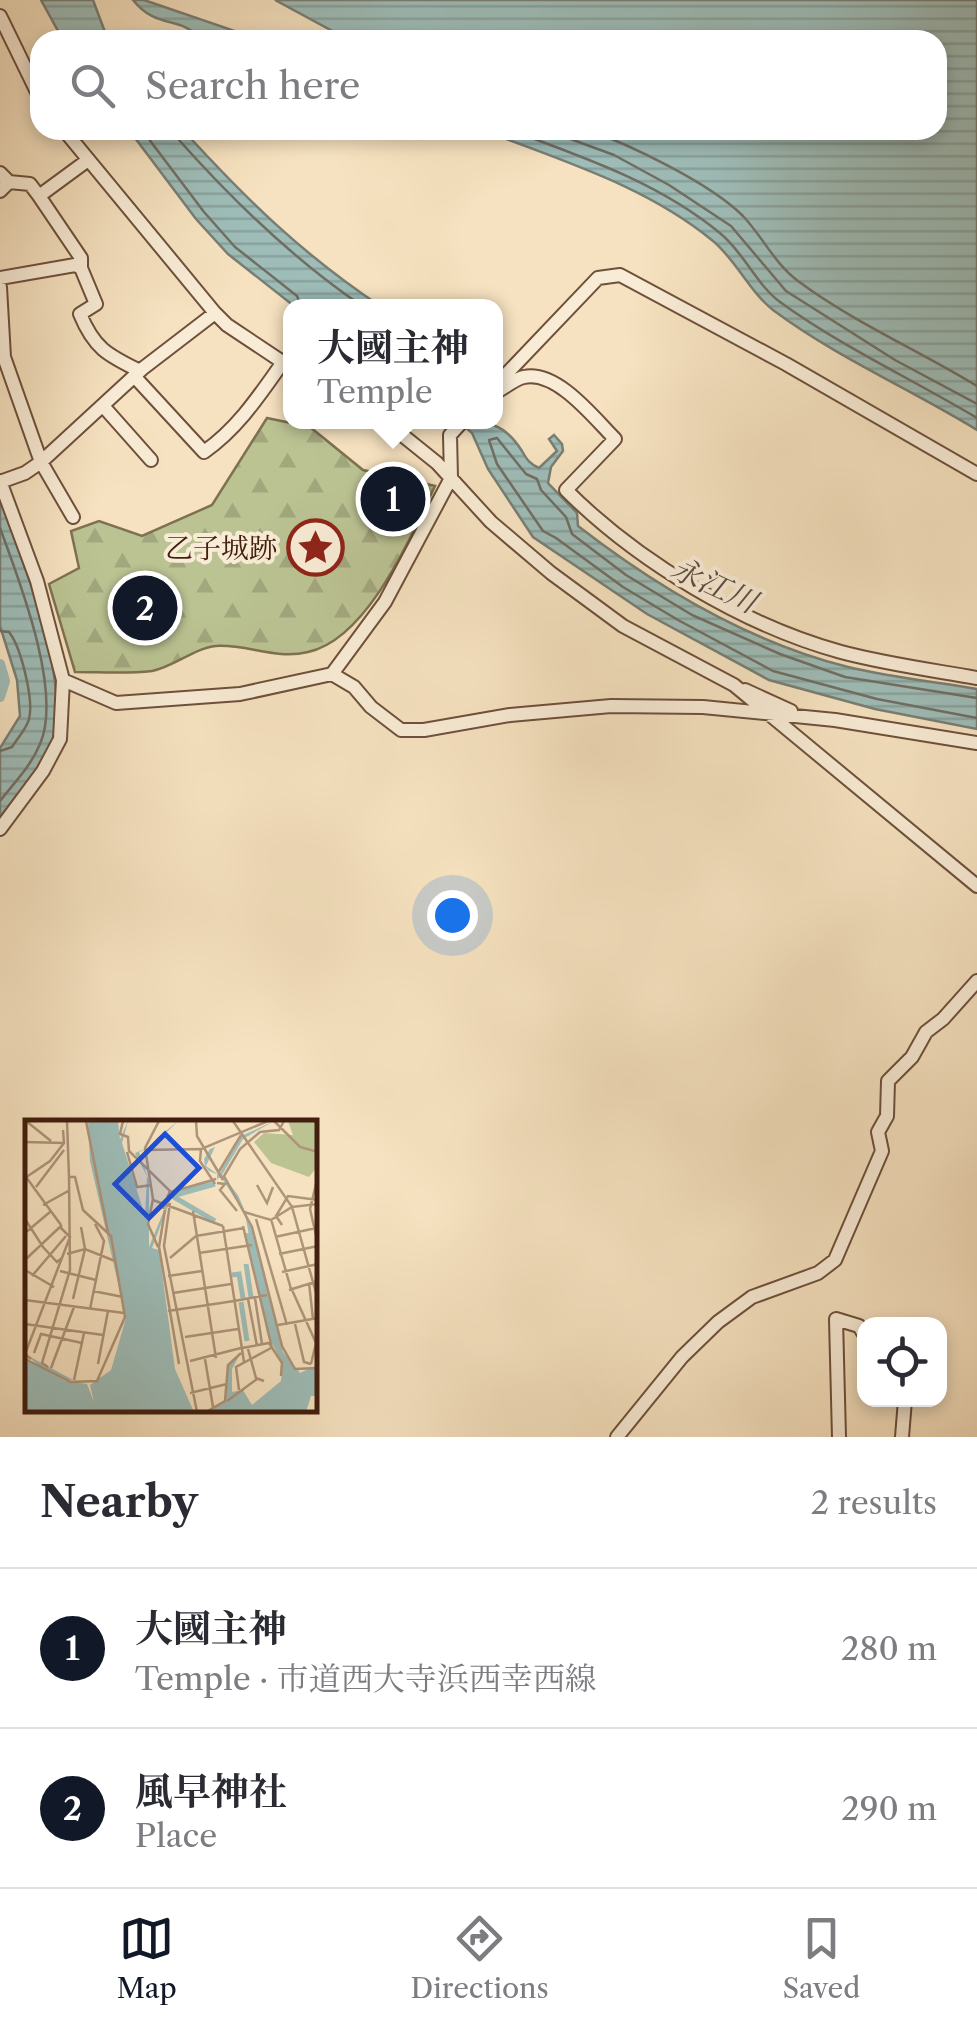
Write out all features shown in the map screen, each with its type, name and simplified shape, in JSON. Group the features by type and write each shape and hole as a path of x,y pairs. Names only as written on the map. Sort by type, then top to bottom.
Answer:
{"street":[{"path":"0,16 30,78"},
{"path":"72,140 227,325 283,362"},
{"path":"39,196 88,160"},
{"path":"3,182 30,184 81,258 81,268 96,304 80,314 90,338 137,374 204,452 257,402 283,370"},
{"path":"0,278 75,265 81,268"},
{"path":"503,380 598,278 620,275 786,364 977,474"},
{"path":"0,287 4,357 41,462 73,517"},
{"path":"0,829 43,771 60,738 63,680 37,582 0,482 41,462 137,374 215,312"},
{"path":"503,385 532,376 567,390 615,439 566,490 596,520 670,572 743,613 840,652 977,678"},
{"path":"104,407 151,460"},
{"path":"394,429 551,573 623,626 802,716"},
{"path":"63,680 116,703 240,694 332,674 385,602 451,478 450,435 456,429"},
{"path":"332,674 354,687 371,707 400,730 611,706 802,716 977,743"},
{"path":"734,685 977,886"},
{"path":"617,1437 682,1357 718,1322 752,1297 818,1273 835,1260 882,1152 878,1132 887,1116 888,1081 912,1057 926,1032 977,981"},
{"path":"839,1437 836,1319 857,1325"},
{"path":"902,1437 904,1407"}],"green space":[{"path":"267,418 283,421 283,429 312,429 363,470 435,486 385,583 350,628 330,643 296,654 216,646 152,671 75,672 49,584 79,568 71,531 99,521 142,536 212,505"}],"water":[{"path":"41,0 93,0 104,30 58,30"},
{"path":"133,0 144,0 232,30 189,30 142,9"},
{"path":"275,0 977,0 977,430 822,343 773,310 713,241 664,207 612,180 509,140 947,140 947,30 330,30"},
{"path":"137,140 192,140 276,224 370,299 285,299 228,254 196,219"},
{"path":"467,429 502,430 539,468 557,451 549,439 554,435 563,451 551,467 548,483 577,513 578,526 640,571 740,628 811,656 896,677 977,689 977,729 875,709 769,680 647,614 533,537 488,469"},
{"path":"0,499 43,623 56,691 56,721 45,757 0,817 0,748 20,716 17,680 0,626"}],"waterway":[{"path":"0,664 5,681 0,697"}],"place":[{"name":"大國主神","path":"393,499"},
{"name":"乙子城跡","path":"316,548"},
{"name":"風早神社","path":"145,608"}],"water label":[{"name":"永江川","path":"714,585"}]}
